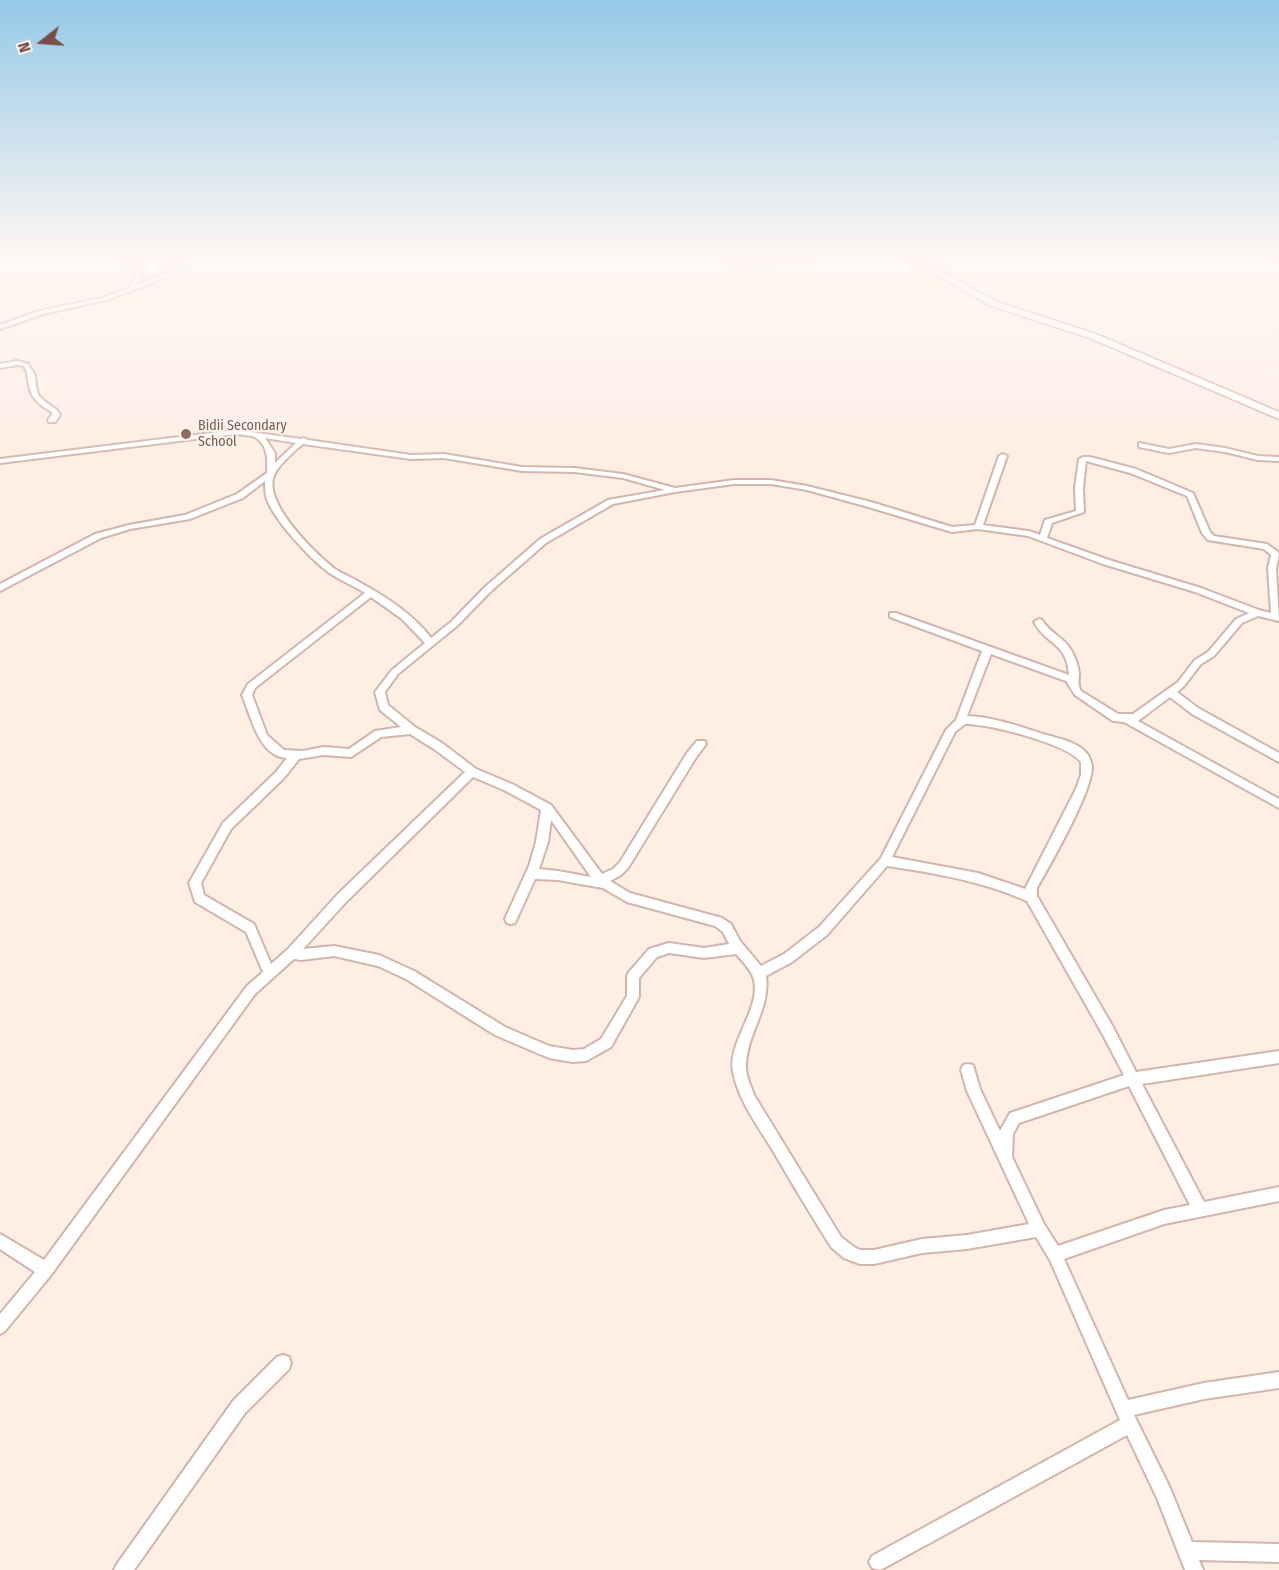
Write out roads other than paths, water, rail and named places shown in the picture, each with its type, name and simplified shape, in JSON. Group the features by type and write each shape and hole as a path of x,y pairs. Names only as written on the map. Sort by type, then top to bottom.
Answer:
{"main road":[{"path":"1072,329 1093,336 1279,416"}],"street":[{"path":"0,366 17,363 26,365 32,375 30,383 33,392 44,405 55,411 56,415 52,420"},
{"path":"0,460 124,447 216,433 254,433 423,458 444,456 522,469 574,470 623,476 675,490"},
{"path":"254,433 264,440 272,454 267,485 270,502 286,523 331,570 401,613 430,643"},
{"path":"0,588 98,536 129,527 190,515 240,496 270,474 293,448 304,440"},
{"path":"1142,445 1168,451 1196,446 1258,458 1279,459"},
{"path":"978,527 1003,456"},
{"path":"1039,1229 967,1242 922,1246 874,1257 860,1257 849,1253 836,1242 753,1107 742,1084 740,1056 760,994 758,974 738,948 727,928 718,922 627,897 603,882 547,808 508,787 472,772 438,746 411,730 383,706 380,693 395,672 543,542 611,502 734,482 779,483 868,504 938,527 960,530 978,527 1019,532 1277,617 1272,568 1274,551 1267,547 1211,538 1206,533 1190,495 1133,471 1083,459 1079,488 1080,513 1048,522 1043,539"},
{"path":"370,593 248,690 249,700 267,743 281,754 295,756 323,752 351,753 379,734 411,730"},
{"path":"1128,720 1135,718 1171,693 1189,677 1198,662 1211,654 1239,621 1257,612"},
{"path":"893,615 1068,680 1078,693 1116,718 1128,720 1279,804"},
{"path":"1039,622 1046,634 1065,648 1075,676 1073,684"},
{"path":"758,974 788,958 823,931 885,861 951,730 960,722 987,651"},
{"path":"1171,693 1195,711 1279,758"},
{"path":"960,722 975,720 1058,743 1078,752 1087,765 1087,771 1059,838 1031,888 1031,897 1034,906 1108,1031 1200,1210"},
{"path":"530,875 552,873 567,879 603,882 617,872 624,865 700,744"},
{"path":"269,972 250,928 199,898 195,883 227,826 280,775 295,756"},
{"path":"0,1326 46,1269 196,1068 251,990 292,953 342,898 472,772"},
{"path":"511,919 542,842 547,808"},
{"path":"885,861 954,873 1014,889 1031,897"},
{"path":"292,953 301,955 334,951 392,966 500,1032 542,1050 573,1056 586,1055 606,1043 633,997 633,976 652,953 669,948 710,953 738,948"},
{"path":"1005,1158 1006,1132 1015,1118 1131,1079 1279,1057"},
{"path":"968,1070 988,1123 1039,1229 1055,1255 1126,1417 1164,1494 1194,1570"},
{"path":"1055,1255 1164,1217 1279,1194"},
{"path":"0,1241 46,1269"},
{"path":"123,1570 239,1407 283,1362"},
{"path":"878,1562 1126,1417 1204,1391 1279,1380"},
{"path":"1186,1551 1279,1553"}],"place":[{"name":"Bidii Secondary School","path":"186,434"}]}
